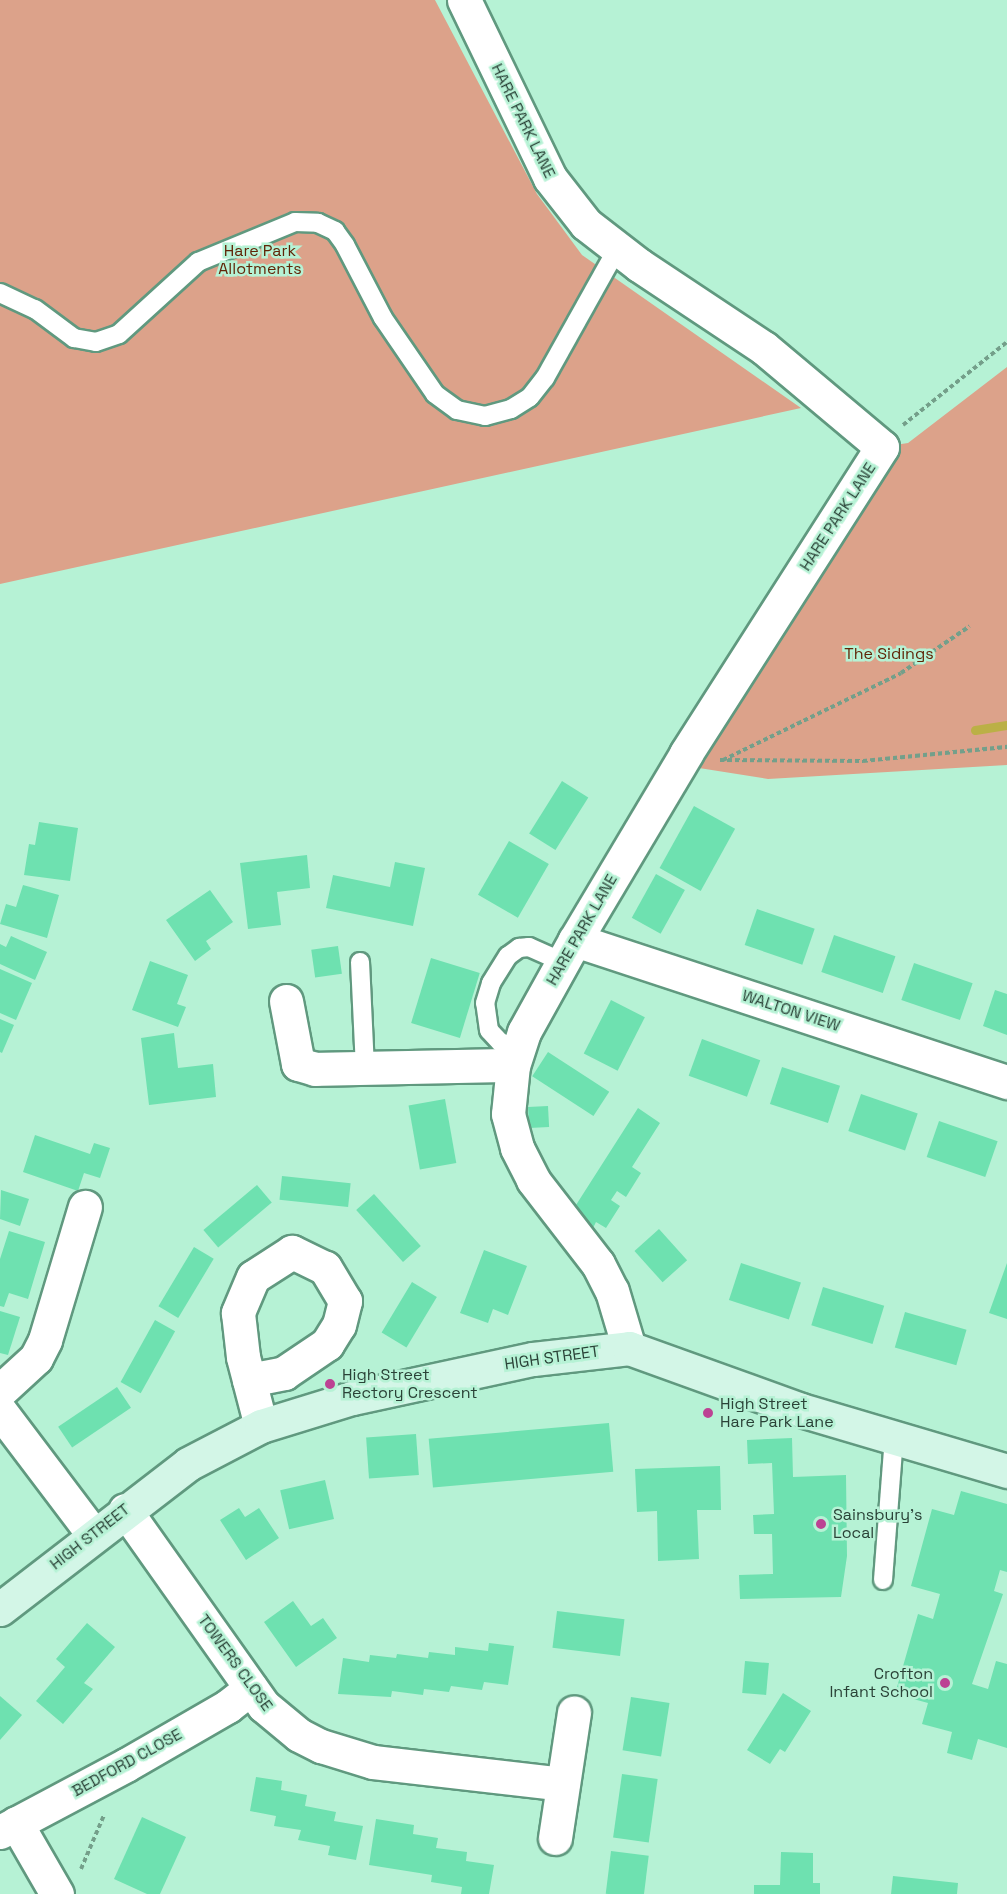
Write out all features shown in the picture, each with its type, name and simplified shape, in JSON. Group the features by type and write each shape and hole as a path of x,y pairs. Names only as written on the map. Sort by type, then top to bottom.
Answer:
{"street":[{"name":"HARE PARK LANE","path":"464,0 550,178 586,224 617,249 764,348 882,447 686,756 569,951 516,1057 508,1114 517,1148 532,1180 598,1263 612,1291 629,1348"},
{"name":"WALTON VIEW","path":"569,951 1007,1082"},
{"path":"286,1001 298,1064 315,1069 365,1070 516,1057"},
{"path":"0,1391 30,1364 41,1349 75,1217"},
{"name":"HIGH STREET","path":"0,1609 93,1534 188,1464 261,1426 352,1398 448,1374 533,1359 629,1348 801,1410 1007,1471"},
{"path":"249,1380 261,1426"},
{"path":"0,1411 93,1534"},
{"name":"TOWERS CLOSE","path":"125,1510 250,1688 264,1706 299,1735 347,1755 563,1784"},
{"name":"BEDFORD CLOSE","path":"8,1828 126,1765 228,1706 250,1688"},
{"path":"555,1838 574,1712"},
{"path":"8,1828 68,1883"}],"lane":[{"path":"0,293 35,309 74,339 96,342 119,333 198,262 295,222 318,223 334,231 345,245 383,318 435,394 457,410 485,416 511,409 535,390 617,249"},
{"path":"516,1057 489,1030 484,1003 490,983 508,956 519,948 569,951"},
{"path":"360,962 365,1070"},
{"path":"883,1580 894,1438"}],"path":[{"path":"882,447 906,423 1007,342"},
{"path":"722,760 901,673 970,626"},
{"path":"686,756 722,760 863,760 1007,747"},
{"path":"68,1883 126,1765"}],"green space":[{"name":"Hare Park Allotments","path":"0,0 435,0 537,194 582,255 801,408 0,584"},
{"name":"The Sidings","path":"1007,367 1007,765 768,779 680,765 882,447 908,443"}],"building":[{"path":"562,781 588,797 555,850 529,834"},
{"path":"694,806 735,829 701,891 660,868"},
{"path":"39,822 78,828 70,881 24,875 29,844 35,845"},
{"path":"509,841 549,864 518,918 478,895"},
{"path":"307,855 310,888 277,892 281,925 248,929 240,863"},
{"path":"395,862 425,868 413,926 326,908 333,875 390,887"},
{"path":"656,874 685,890 661,934 632,918"},
{"path":"23,885 59,895 47,938 0,924 6,904 16,907"},
{"path":"210,890 233,922 206,941 211,949 195,961 166,920"},
{"path":"757,909 815,929 802,965 745,945"},
{"path":"834,935 895,956 883,993 821,972"},
{"path":"11,936 47,952 35,980 0,964 0,944 6,947"},
{"path":"338,946 342,974 315,977 311,950"},
{"path":"431,958 480,973 460,1038 411,1023"},
{"path":"150,961 188,975 177,1004 186,1007 178,1027 132,1010"},
{"path":"914,963 973,983 960,1020 901,1000"},
{"path":"0,969 32,983 16,1020 0,1013"},
{"path":"995,990 1007,994 1007,1035 983,1026"},
{"path":"611,1000 645,1017 618,1071 584,1053"},
{"path":"0,1019 14,1025 2,1053 0,1052"},
{"path":"174,1033 178,1068 213,1064 216,1097 149,1105 141,1038"},
{"path":"702,1039 760,1060 747,1097 689,1076"},
{"path":"548,1052 609,1092 593,1116 532,1076"},
{"path":"782,1067 840,1086 828,1123 770,1104"},
{"path":"861,1094 918,1114 905,1150 848,1131"},
{"path":"445,1099 456,1163 420,1169 409,1105"},
{"path":"548,1106 549,1127 529,1128 528,1107"},
{"path":"638,1108 660,1123 632,1167 641,1173 626,1197 617,1191 611,1200 620,1206 606,1228 596,1222 593,1228 576,1205"},
{"path":"939,1121 998,1141 985,1177 927,1157"},
{"path":"35,1135 90,1154 94,1143 110,1148 100,1178 84,1173 78,1191 23,1172"},
{"path":"282,1176 351,1183 348,1207 279,1200"},
{"path":"257,1185 272,1203 218,1248 203,1230"},
{"path":"1,1190 29,1199 20,1226 0,1219"},
{"path":"374,1194 421,1246 403,1262 356,1210"},
{"path":"659,1229 687,1260 663,1282 634,1251"},
{"path":"9,1231 45,1242 28,1299 9,1293 4,1307 0,1306 0,1259"},
{"path":"194,1247 214,1259 178,1318 158,1306"},
{"path":"484,1250 527,1266 508,1315 493,1309 488,1323 460,1313"},
{"path":"741,1263 801,1282 789,1320 729,1300"},
{"path":"1007,1263 1007,1319 989,1313"},
{"path":"412,1282 437,1297 406,1348 382,1333"},
{"path":"823,1287 884,1306 873,1344 811,1325"},
{"path":"0,1311 20,1317 8,1355 0,1353"},
{"path":"905,1312 967,1330 956,1365 895,1348"},
{"path":"155,1320 175,1331 141,1393 121,1382"},
{"path":"117,1387 131,1408 72,1447 58,1427"},
{"path":"609,1423 613,1472 433,1488 429,1439"},
{"path":"416,1434 419,1475 369,1478 366,1437"},
{"path":"792,1438 793,1477 846,1475 847,1556 841,1597 740,1599 739,1575 773,1574 772,1534 754,1534 753,1515 774,1514 772,1463 748,1464 747,1440"},
{"path":"720,1466 721,1510 697,1510 699,1559 658,1561 657,1511 637,1512 635,1469"},
{"path":"325,1480 334,1519 289,1529 280,1490"},
{"path":"961,1491 1007,1504 1007,1572 1000,1570 994,1591 1003,1594 972,1684 988,1689 996,1661 1007,1664 1007,1748 978,1739 972,1760 947,1753 952,1732 922,1724 928,1703 895,1694 918,1614 933,1619 940,1594 911,1586 932,1509 954,1515"},
{"path":"239,1508 245,1517 259,1508 279,1538 246,1560 220,1520"},
{"path":"293,1601 311,1626 323,1618 337,1638 296,1667 264,1622"},
{"path":"557,1611 624,1619 620,1656 552,1648"},
{"path":"87,1623 115,1647 84,1683 93,1689 63,1724 36,1701 65,1667 56,1659"},
{"path":"489,1643 514,1646 508,1685 484,1682 482,1690 451,1686 449,1692 424,1689 423,1695 392,1691 391,1697 338,1694 343,1658 369,1662 370,1655 396,1658 397,1654 428,1658 429,1652 455,1655 455,1647 488,1651"},
{"path":"745,1661 769,1663 766,1695 742,1693"},
{"path":"783,1693 811,1711 785,1752 780,1749 770,1764 747,1750"},
{"path":"0,1696 22,1715 0,1740"},
{"path":"631,1697 670,1703 661,1756 623,1750"},
{"path":"622,1774 658,1779 649,1842 613,1837"},
{"path":"256,1777 282,1781 281,1790 307,1795 305,1806 336,1812 334,1821 363,1826 356,1860 328,1855 330,1846 298,1840 301,1830 274,1826 276,1816 250,1811"},
{"path":"142,1817 186,1837 160,1894 147,1894 114,1879"},
{"path":"376,1819 414,1825 413,1834 438,1838 436,1848 467,1852 466,1861 494,1865 489,1894 461,1894 462,1887 431,1882 432,1875 369,1865"},
{"path":"611,1851 649,1856 644,1894 606,1894"},
{"path":"781,1852 813,1853 813,1883 820,1883 820,1894 754,1894 754,1885 780,1885"},
{"path":"893,1876 958,1883 957,1894 891,1894"}],"waterway":[{"path":"975,730 1007,725"}],"place":[{"name":"High Street Rectory Crescent","path":"330,1384"},
{"name":"High Street Hare Park Lane","path":"708,1413"},
{"name":"Sainsbury's Local","path":"821,1524"},
{"name":"Crofton Infant School","path":"945,1683"}]}
